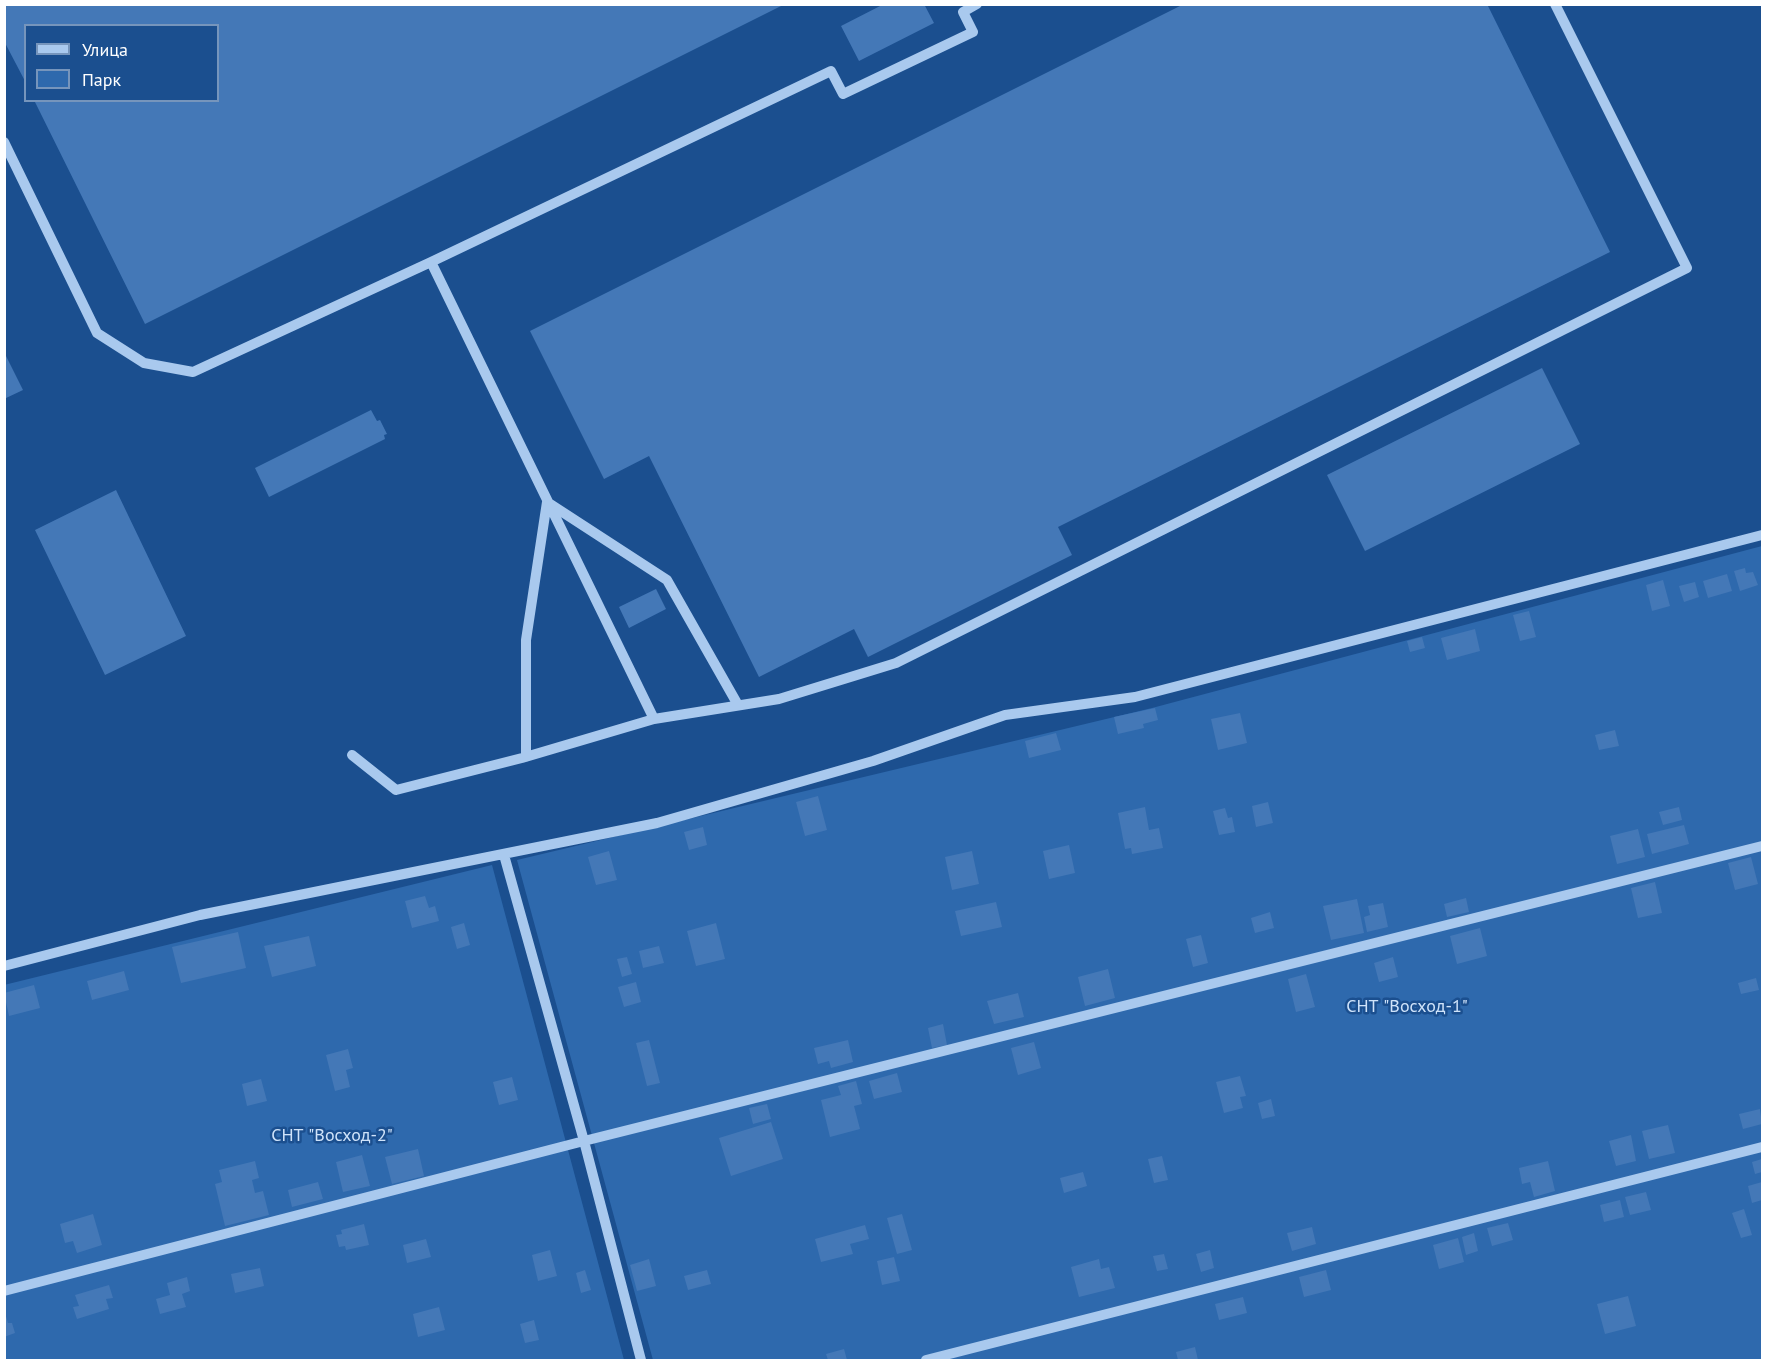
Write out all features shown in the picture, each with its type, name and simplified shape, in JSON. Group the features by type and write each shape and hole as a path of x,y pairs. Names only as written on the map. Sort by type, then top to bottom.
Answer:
{"street":[{"path":"4,142 97,333 144,363 193,372 431,262 831,70 843,94 973,32 963,12 977,4"},
{"path":"352,755 396,790 526,757 654,719 779,699 896,663 1688,268 1555,4"},
{"path":"431,262 654,719"},
{"path":"547,502 667,579 738,705"},
{"path":"526,757 526,640 547,502"},
{"path":"4,966 200,915 657,823 873,761 1005,714 1135,697 1762,535"},
{"path":"4,1291 584,1141 1762,846"},
{"path":"504,855 584,1141 641,1360"},
{"path":"926,1360 1762,1147"}],"green space":[{"name":"СНТ \"Восход-1\"","path":"1762,546 1762,1360 653,1360 517,860 1152,708"},
{"name":"СНТ \"Восход-2\"","path":"492,865 624,1360 5,1360 4,985"}],"building":[{"path":"4,4 785,4 145,324 35,102 219,102 219,24 24,24 24,79 4,41"},
{"path":"884,4 924,4 934,23 859,61 841,26"},
{"path":"1184,4 1487,4 1610,252 1058,527 1072,555 868,657 854,629 759,677 649,456 604,479 530,331"},
{"path":"4,352 23,390 4,399"},
{"path":"1542,368 1580,444 1365,551 1327,475"},
{"path":"371,410 377,421 380,420 387,434 384,435 385,439 269,497 255,468"},
{"path":"116,490 186,636 105,675 35,530"},
{"path":"1745,568 1746,573 1753,572 1758,585 1740,591 1734,571"},
{"path":"1727,574 1732,591 1708,598 1703,581"},
{"path":"1663,580 1670,606 1652,611 1646,585"},
{"path":"1695,582 1699,597 1684,602 1679,586"},
{"path":"656,589 666,609 629,628 619,607"},
{"path":"1529,611 1536,637 1520,641 1513,615"},
{"path":"1475,629 1480,651 1447,660 1441,638"},
{"path":"1422,637 1425,648 1410,652 1407,641"},
{"path":"1155,708 1158,720 1143,724 1144,728 1118,734 1114,717"},
{"path":"1240,713 1247,743 1218,750 1211,719"},
{"path":"1615,730 1619,746 1599,750 1595,735"},
{"path":"1056,733 1061,750 1029,758 1025,741"},
{"path":"818,796 827,830 805,836 796,802"},
{"path":"1268,802 1273,823 1256,827 1252,806"},
{"path":"1145,807 1149,830 1159,828 1163,848 1132,854 1131,848 1125,849 1118,813"},
{"path":"1679,807 1682,820 1663,825 1659,812"},
{"path":"1225,808 1228,818 1232,817 1235,832 1219,835 1213,811"},
{"path":"1684,825 1689,844 1652,854 1647,834"},
{"path":"703,827 707,845 689,850 684,832"},
{"path":"1638,829 1645,857 1617,864 1610,836"},
{"path":"1069,845 1075,873 1049,879 1043,851"},
{"path":"609,851 617,880 596,885 588,857"},
{"path":"972,851 979,884 952,890 945,857"},
{"path":"1751,857 1758,884 1735,890 1728,863"},
{"path":"1655,882 1662,913 1638,918 1631,888"},
{"path":"425,896 429,908 435,906 439,921 412,928 405,901"},
{"path":"1466,898 1469,912 1447,917 1444,904"},
{"path":"1357,899 1364,933 1331,940 1323,906"},
{"path":"996,902 1002,927 961,936 955,911"},
{"path":"1383,903 1388,927 1367,932 1364,917 1370,915 1368,906"},
{"path":"1270,912 1274,928 1255,933 1251,918"},
{"path":"464,923 470,945 457,949 451,927"},
{"path":"716,923 725,959 696,966 687,931"},
{"path":"1480,928 1487,956 1457,964 1450,936"},
{"path":"238,932 246,968 181,983 172,947"},
{"path":"1201,935 1208,963 1193,967 1186,939"},
{"path":"309,936 316,966 272,977 264,946"},
{"path":"659,946 664,963 643,968 639,951"},
{"path":"627,957 632,974 622,977 617,959"},
{"path":"1393,957 1398,977 1379,982 1374,963"},
{"path":"1108,969 1115,998 1085,1006 1078,977"},
{"path":"124,971 129,990 92,1000 87,981"},
{"path":"1306,974 1315,1007 1296,1012 1288,979"},
{"path":"1756,978 1759,990 1741,994 1738,983"},
{"path":"636,982 641,1002 624,1007 618,987"},
{"path":"34,985 40,1008 9,1016 4,993"},
{"path":"1018,993 1024,1017 994,1024 987,1001"},
{"path":"943,1024 947,1045 932,1048 928,1028"},
{"path":"649,1040 660,1083 647,1086 636,1043"},
{"path":"848,1040 853,1062 831,1068 829,1061 818,1064 814,1048"},
{"path":"1034,1042 1041,1068 1018,1075 1011,1048"},
{"path":"348,1049 353,1068 346,1070 350,1087 335,1091 326,1055"},
{"path":"897,1073 902,1092 874,1099 869,1081"},
{"path":"1240,1076 1246,1096 1240,1097 1243,1108 1224,1113 1216,1082"},
{"path":"512,1077 518,1100 499,1105 493,1082"},
{"path":"261,1079 267,1101 247,1106 242,1084"},
{"path":"856,1081 862,1104 854,1106 860,1129 830,1137 821,1100 841,1095 838,1086"},
{"path":"1271,1099 1275,1116 1262,1119 1258,1103"},
{"path":"767,1104 771,1119 753,1124 749,1108"},
{"path":"1760,1109 1762,1124 1743,1129 1739,1114"},
{"path":"771,1122 783,1159 731,1176 719,1138"},
{"path":"1668,1125 1675,1153 1649,1159 1642,1131"},
{"path":"1631,1135 1636,1161 1616,1166 1609,1141"},
{"path":"418,1149 424,1176 392,1184 385,1157"},
{"path":"362,1155 370,1186 343,1192 336,1162"},
{"path":"1162,1156 1168,1180 1154,1183 1148,1159"},
{"path":"1762,1159 1762,1172 1755,1174 1752,1162"},
{"path":"255,1161 259,1178 252,1180 255,1193 263,1191 269,1215 225,1226 215,1184 222,1182 219,1170"},
{"path":"1548,1161 1555,1191 1534,1197 1530,1182 1522,1184 1519,1168"},
{"path":"1083,1172 1087,1186 1064,1193 1060,1178"},
{"path":"318,1182 323,1199 292,1207 288,1190"},
{"path":"1762,1182 1762,1200 1752,1203 1748,1186"},
{"path":"1646,1192 1651,1210 1630,1215 1625,1197"},
{"path":"1620,1200 1624,1217 1604,1222 1600,1205"},
{"path":"1744,1209 1752,1235 1741,1238 1732,1213"},
{"path":"93,1214 102,1245 77,1253 73,1241 65,1243 60,1224"},
{"path":"902,1214 912,1250 897,1254 887,1218"},
{"path":"1508,1223 1513,1240 1492,1246 1487,1228"},
{"path":"364,1224 369,1245 346,1250 345,1246 339,1247 336,1235 342,1234 341,1230"},
{"path":"865,1225 869,1239 850,1244 853,1254 821,1262 815,1239"},
{"path":"1312,1227 1316,1244 1292,1251 1287,1233"},
{"path":"1474,1233 1478,1251 1466,1255 1462,1237"},
{"path":"1458,1238 1464,1262 1439,1269 1433,1245"},
{"path":"426,1239 431,1257 407,1263 403,1245"},
{"path":"550,1250 557,1276 538,1281 532,1255"},
{"path":"1210,1250 1214,1268 1201,1272 1196,1254"},
{"path":"1164,1254 1168,1269 1157,1271 1153,1256"},
{"path":"894,1257 900,1281 882,1285 877,1261"},
{"path":"649,1259 656,1286 637,1291 630,1265"},
{"path":"1099,1259 1101,1269 1109,1267 1115,1288 1079,1297 1071,1267"},
{"path":"260,1268 264,1286 235,1293 231,1274"},
{"path":"585,1270 591,1290 581,1293 576,1273"},
{"path":"707,1270 711,1284 688,1290 684,1276"},
{"path":"1326,1270 1331,1290 1304,1297 1299,1277"},
{"path":"187,1277 190,1291 182,1294 186,1307 160,1314 156,1299 170,1295 167,1283"},
{"path":"109,1285 113,1298 106,1299 109,1309 77,1319 73,1307 79,1306 75,1295"},
{"path":"1628,1296 1636,1326 1605,1334 1597,1304"},
{"path":"1243,1297 1247,1313 1219,1320 1215,1304"},
{"path":"439,1307 445,1330 418,1337 413,1314"},
{"path":"5,1313 15,1333 4,1337"},
{"path":"534,1320 539,1340 525,1343 520,1324"},
{"path":"1195,1347 1198,1360 1178,1360 1176,1352"},
{"path":"844,1349 847,1360 828,1360 826,1354"}]}
